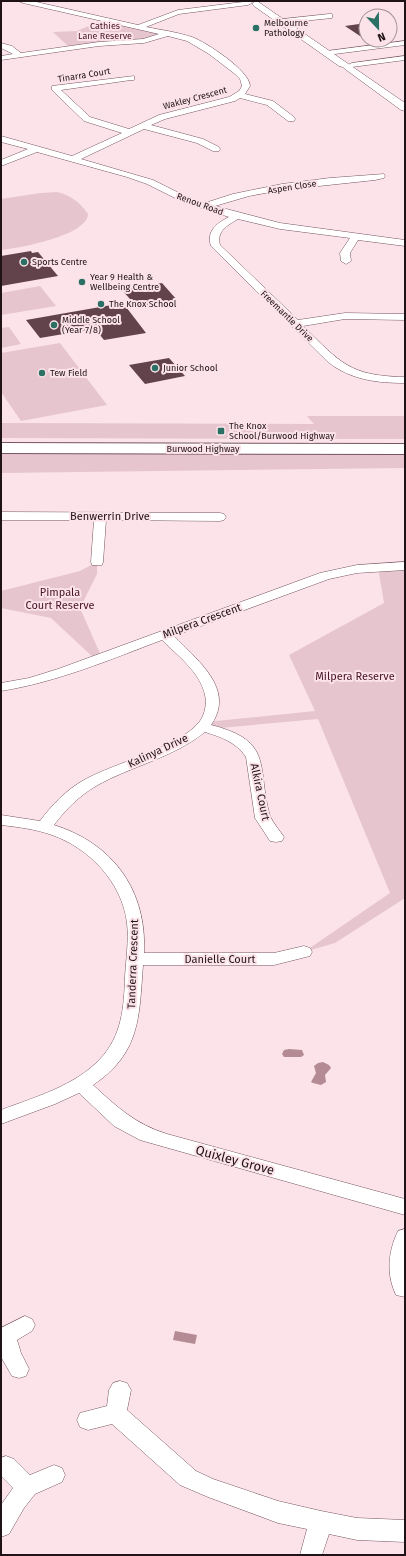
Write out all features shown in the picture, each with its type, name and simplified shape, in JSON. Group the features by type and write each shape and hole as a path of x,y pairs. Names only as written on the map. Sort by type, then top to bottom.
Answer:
{"highway":[{"name":"Burwood Highway","path":"1,438 405,439"},
{"name":"Burwood Highway","path":"1,448 405,449"}],"street":[{"name":"Wakley Crescent","path":"22,1 140,27 199,43 245,80 246,85 240,95 220,103 168,115 74,159"},
{"path":"140,27 178,12 253,2 347,65 405,108"},
{"path":"54,8 64,4"},
{"path":"282,22 329,16"},
{"path":"1,58 18,54 99,44 144,41 169,34"},
{"path":"327,53 405,43"},
{"path":"1,45 18,54"},
{"path":"347,65 405,58"},
{"name":"Tinarra Court","path":"130,132 96,123 87,119 55,88 131,78"},
{"path":"240,95 270,103 291,119"},
{"path":"144,126 200,141 216,149"},
{"name":"Renou Road","path":"1,139 144,180 176,196 204,207 237,216 280,226 405,243"},
{"path":"1,163 37,149"},
{"name":"Aspen Close","path":"204,207 228,199 274,190 325,182 363,180 381,176"},
{"name":"Freemantle Drive","path":"237,216 217,229 213,235 216,246 295,324 332,360 344,369 377,379 405,380"},
{"path":"346,261 345,253 356,236"},
{"path":"295,324 345,316 405,317"},
{"name":"Benwerrin Drive","path":"1,516 220,517"},
{"path":"96,562 100,516"},
{"name":"Milpera Crescent","path":"1,687 47,677 325,576 357,569 405,566"},
{"name":"Kalinya Drive","path":"44,827 67,799 89,783 104,775 177,744 203,727 208,720 213,707 210,686 200,672 165,635"},
{"name":"Alkira Court","path":"203,727 236,739 249,750 253,757 263,818 276,837"},
{"name":"Tanderra Crescent","path":"1,820 44,827 68,836 100,856 117,875 127,894 135,916 135,959 132,1009 127,1032 117,1051 108,1063 96,1074 81,1084 58,1095 1,1117"},
{"name":"Danielle Court","path":"135,959 262,960 274,959 304,952"},
{"name":"Quixley Grove","path":"81,1084 119,1120 150,1135 181,1146 405,1207"},
{"path":"403,1289 397,1264 405,1237"},
{"path":"19,1369 12,1356 4,1332 25,1325"},
{"path":"116,1414 120,1390"},
{"path":"88,1420 116,1414"},
{"path":"116,1414 188,1478 229,1495 278,1512 320,1522 357,1529 405,1531"},
{"path":"6,1466 27,1486"},
{"path":"1,1526 27,1486 54,1475"},
{"path":"311,1555 320,1522"}],"green space":[{"name":"Cathies Lane Reserve","path":"105,19 169,34 152,39 70,48 53,32 77,31"},
{"path":"57,192 70,197 82,206 88,214 85,222 77,229 51,240 1,250 1,199"},
{"path":"40,286 56,306 1,315 1,293"},
{"path":"9,327 21,344 1,348 1,328"},
{"name":"Tew Field","path":"60,343 107,405 21,421 1,392 1,353"},
{"path":"307,416 405,416 405,439 1,438 1,423 314,424"},
{"path":"1,448 405,449 405,468 1,473"},
{"name":"Pimpala Court Reserve","path":"97,562 97,574 80,608 102,658 96,660 51,618 1,608 1,591 80,571"},
{"name":"Milpera Reserve","path":"405,566 405,898 335,943 304,952 390,893 318,719 209,729 206,722 315,711 289,655 384,603 378,567"}],"shaded area":[{"path":"284,1050 302,1050 304,1055 301,1057 284,1057 282,1054"},
{"path":"323,1062 331,1068 325,1075 326,1082 321,1085 311,1082 316,1073 314,1066"},
{"path":"175,1331 197,1335 195,1344 173,1340"}],"building":[{"path":"358,24 358,35 345,26"},
{"name":"Sports Centre","path":"31,251 32,253 38,252 58,276 1,286 1,256"},
{"path":"162,283 177,300 137,307 122,290"},
{"path":"123,303 146,333 104,340 96,330 93,329 40,338 26,320"},
{"name":"Junior School","path":"169,358 185,376 145,384 129,365"}],"place":[{"name":"Melbourne Pathology","path":"256,28"},
{"name":"Sports Centre","path":"24,262"},
{"name":"Year 9 Health & Wellbeing Centre","path":"82,282"},
{"name":"The Knox School","path":"101,304"},
{"name":"Middle School (Year 7/8)","path":"54,325"},
{"name":"Junior School","path":"155,368"},
{"name":"Tew Field","path":"42,373"},
{"name":"The Knox School/Burwood Highway","path":"221,431"}]}
